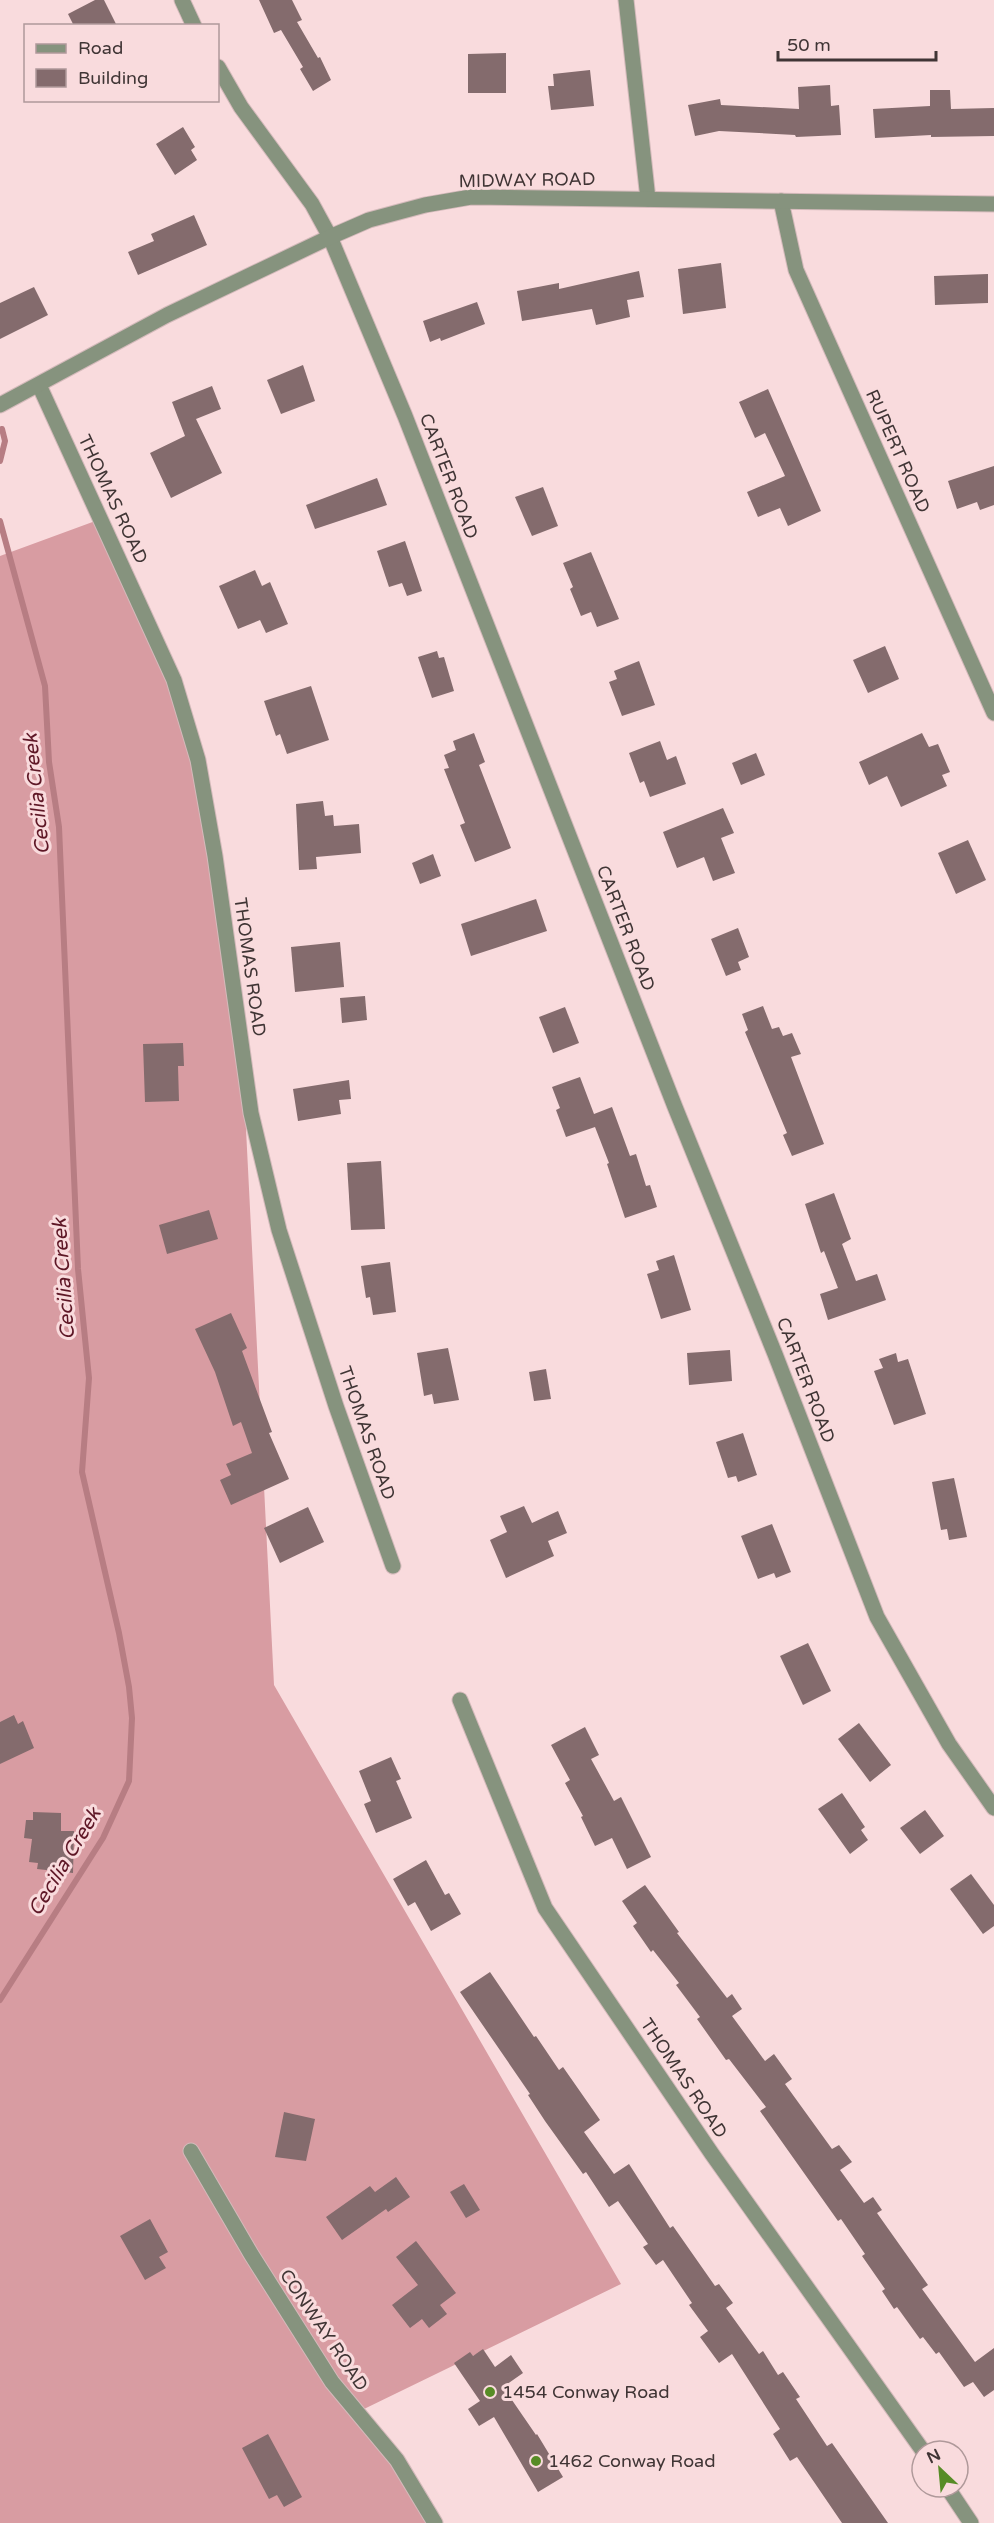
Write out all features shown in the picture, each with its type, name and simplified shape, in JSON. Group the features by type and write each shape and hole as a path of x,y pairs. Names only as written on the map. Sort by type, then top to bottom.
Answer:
{"street":[{"path":"182,0 193,24"},
{"path":"626,0 648,199"},
{"name":"CARTER ROAD","path":"219,69 241,107 312,204 330,237 405,416 675,1107 780,1365 877,1617 949,1744 994,1808"},
{"name":"MIDWAY ROAD","path":"0,405 167,315 330,237 369,220 425,205 471,197 994,204"},
{"name":"RUPERT ROAD","path":"781,201 796,270 994,713"},
{"name":"THOMAS ROAD","path":"39,385 174,680 198,760 215,856 251,1113 279,1230 336,1406 393,1566"},
{"name":"THOMAS ROAD","path":"460,1700 545,1908 712,2154 914,2439"},
{"name":"CONWAY ROAD","path":"191,2151 251,2254 332,2382 397,2460 435,2523"},
{"path":"955,2499 970,2523"}],"shaded area":[{"path":"98,520 198,746 240,1010 274,1685 621,2284 364,2409 428,2523 0,2523 0,556"}],"building":[{"path":"95,0 104,0 116,24 73,24 68,14"},
{"path":"259,0 292,0 302,20 297,22 318,58 320,57 331,80 313,91 300,69 303,67 281,30 274,33"},
{"path":"506,53 506,93 468,93 468,54"},
{"path":"590,70 594,106 551,110 548,86 554,86 553,74"},
{"path":"830,85 831,106 839,105 841,135 796,137 795,135 719,131 695,136 688,105 720,99 721,105 799,109 798,87"},
{"path":"930,90 950,90 951,109 994,108 994,136 931,137 931,135 875,138 873,109 930,106"},
{"path":"183,127 195,147 191,150 197,160 175,175 156,144"},
{"path":"194,215 207,245 138,275 128,252 154,241 151,234"},
{"path":"721,263 726,308 683,314 678,269"},
{"path":"639,271 644,297 627,300 630,317 596,325 592,309 522,321 517,291 559,283 559,289"},
{"path":"988,274 988,303 935,305 934,276"},
{"path":"34,287 48,315 0,339 0,303"},
{"path":"477,302 485,324 441,341 440,338 430,342 423,321"},
{"path":"303,365 315,401 281,414 267,380"},
{"path":"212,386 221,409 196,419 222,473 171,498 150,453 185,436 172,402"},
{"path":"768,389 821,511 788,526 780,508 758,517 747,492 785,476 765,433 755,438 739,402"},
{"path":"994,466 994,505 980,510 977,502 957,509 948,481"},
{"path":"377,478 387,505 315,529 306,505"},
{"path":"543,487 558,526 532,536 515,497"},
{"path":"405,541 422,591 407,596 402,583 389,587 377,551"},
{"path":"591,552 619,619 597,627 591,612 581,616 563,563"},
{"path":"255,570 262,586 270,582 288,624 266,633 260,620 238,629 219,586"},
{"path":"885,646 899,679 868,693 853,660"},
{"path":"437,651 439,658 444,657 454,691 432,698 418,657"},
{"path":"639,661 655,705 622,716 609,682 617,679 614,671"},
{"path":"311,686 329,740 287,754 280,734 276,736 264,701"},
{"path":"474,733 485,762 479,765 511,848 475,862 460,825 465,823 444,769 449,768 444,755 456,750 453,741"},
{"path":"922,733 929,747 938,744 950,772 942,775 947,786 901,807 887,776 869,785 859,762"},
{"path":"660,741 667,760 676,756 686,784 650,797 644,781 640,783 629,753"},
{"path":"756,753 765,775 741,785 732,763"},
{"path":"323,801 325,816 333,815 334,826 359,824 361,853 316,857 317,869 299,870 296,804"},
{"path":"723,808 734,833 721,838 735,873 713,881 704,857 677,868 663,832"},
{"path":"968,840 986,880 956,894 938,853"},
{"path":"433,854 441,876 420,884 412,863"},
{"path":"536,899 547,931 471,956 461,924"},
{"path":"738,928 749,957 738,962 741,970 726,976 711,939"},
{"path":"340,942 344,987 295,992 291,947"},
{"path":"365,996 367,1020 342,1023 340,998"},
{"path":"763,1006 772,1029 779,1027 783,1036 792,1033 801,1054 791,1057 824,1144 792,1156 783,1135 787,1133 745,1032 748,1030 742,1014"},
{"path":"565,1007 579,1043 553,1053 539,1017"},
{"path":"183,1043 184,1066 178,1066 179,1101 145,1102 143,1044"},
{"path":"580,1077 594,1114 612,1107 630,1156 636,1154 646,1186 650,1185 657,1207 625,1218 607,1164 609,1163 595,1127 566,1137 556,1110 560,1108 552,1087"},
{"path":"349,1080 351,1099 339,1100 341,1114 298,1121 293,1089"},
{"path":"381,1161 385,1229 351,1230 347,1163"},
{"path":"834,1193 851,1239 842,1244 856,1281 877,1274 886,1300 828,1320 820,1294 838,1288 824,1251 821,1253 805,1204"},
{"path":"209,1210 218,1239 167,1254 159,1225"},
{"path":"674,1255 691,1310 661,1319 647,1274 659,1270 656,1261"},
{"path":"390,1262 396,1312 373,1315 370,1297 366,1298 361,1266"},
{"path":"231,1313 247,1348 242,1351 272,1432 269,1433 289,1479 231,1505 220,1480 231,1475 226,1464 252,1453 241,1422 233,1426 215,1372 195,1329"},
{"path":"448,1348 459,1400 434,1404 432,1394 424,1396 417,1353"},
{"path":"730,1350 732,1381 689,1385 687,1353"},
{"path":"896,1353 898,1362 908,1359 926,1414 894,1425 874,1371 883,1368 879,1359"},
{"path":"546,1369 551,1399 534,1401 529,1372"},
{"path":"743,1433 757,1475 738,1482 736,1476 728,1478 716,1442"},
{"path":"954,1478 967,1537 949,1540 947,1529 941,1530 932,1482"},
{"path":"524,1506 532,1523 558,1511 567,1533 548,1541 554,1556 506,1578 490,1540 507,1532 500,1516"},
{"path":"308,1507 324,1542 280,1563 264,1528"},
{"path":"772,1524 791,1572 776,1578 774,1573 758,1579 741,1536"},
{"path":"808,1643 831,1691 803,1705 780,1656"},
{"path":"14,1715 18,1724 23,1721 34,1748 0,1764 0,1722"},
{"path":"859,1723 891,1765 870,1782 838,1739"},
{"path":"585,1727 599,1755 591,1759 614,1801 621,1797 651,1857 627,1869 612,1838 595,1846 581,1817 583,1816 565,1783 570,1780 551,1745"},
{"path":"391,1757 401,1779 396,1781 412,1818 376,1833 364,1804 371,1801 359,1771"},
{"path":"842,1793 865,1827 861,1830 868,1840 850,1854 818,1809"},
{"path":"925,1810 944,1836 920,1854 900,1828"},
{"path":"33,1812 61,1813 61,1831 74,1831 73,1873 37,1869 38,1863 29,1862 32,1839 24,1838 26,1820 33,1820"},
{"path":"426,1860 445,1895 449,1893 461,1914 431,1931 415,1902 408,1906 393,1879"},
{"path":"971,1874 994,1905 994,1926 983,1934 950,1889"},
{"path":"645,1885 679,1932 677,1933 727,1998 732,1994 742,2009 732,2016 765,2061 774,2054 792,2079 785,2084 832,2149 839,2145 852,2162 840,2170 864,2203 873,2197 882,2210 877,2213 928,2285 922,2289 975,2362 994,2348 994,2390 984,2397 973,2382 964,2387 939,2352 936,2354 923,2337 920,2339 897,2307 894,2309 882,2291 885,2289 862,2256 865,2254 841,2219 838,2221 760,2111 766,2107 729,2059 726,2060 697,2019 700,2017 676,1985 679,1983 653,1950 651,1952 633,1926 637,1923 622,1901"},
{"path":"490,1972 534,2037 536,2036 559,2070 563,2067 600,2120 584,2132 614,2174 629,2164 670,2228 673,2226 715,2286 719,2284 733,2303 726,2308 759,2354 763,2351 778,2375 783,2372 800,2397 796,2399 827,2446 832,2443 888,2523 842,2523 797,2457 790,2461 773,2434 780,2429 732,2354 719,2363 700,2337 708,2331 689,2305 692,2303 663,2260 656,2265 643,2247 648,2244 618,2201 609,2207 586,2172 583,2174 545,2121 528,2095 530,2094 460,1992"},
{"path":"284,2112 315,2119 306,2161 275,2157"},
{"path":"396,2177 410,2197 388,2212 386,2209 342,2240 326,2217 370,2186 375,2192"},
{"path":"464,2184 480,2210 466,2218 450,2192"},
{"path":"150,2219 168,2252 159,2257 166,2268 145,2280 120,2236"},
{"path":"416,2241 456,2293 440,2305 447,2314 429,2328 422,2319 410,2328 392,2305 418,2285 396,2257"},
{"path":"483,2349 495,2367 511,2355 523,2373 503,2387 537,2434 563,2477 538,2492 494,2417 479,2426 468,2409 480,2401 454,2363 470,2352 473,2356"},
{"path":"268,2434 302,2497 284,2507 277,2495 269,2499 242,2448"}],"waterway":[{"name":"Cecilia Creek","path":"0,461 5,441 2,429"},
{"name":"Cecilia Creek","path":"0,521 45,686 49,762 59,827 78,1269 89,1378 82,1472 119,1633 132,1718 129,1781 103,1838 0,2000"}],"place":[{"name":"1454 Conway Road","path":"490,2392"},
{"name":"1462 Conway Road","path":"536,2461"}]}
